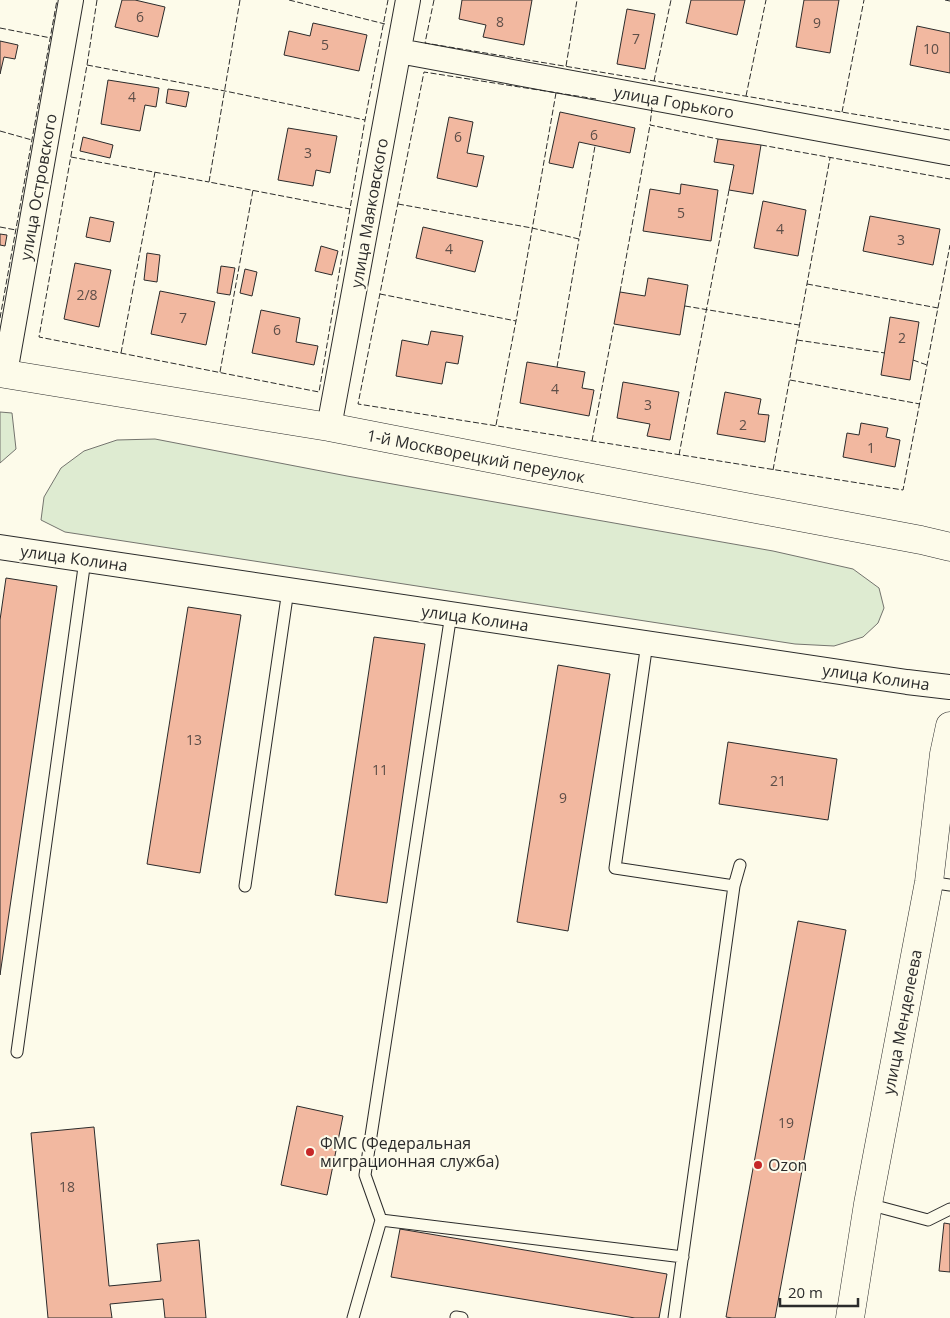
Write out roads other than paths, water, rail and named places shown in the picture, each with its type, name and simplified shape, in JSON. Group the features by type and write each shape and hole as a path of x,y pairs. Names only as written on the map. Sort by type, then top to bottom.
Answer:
{"street":[{"name":"улица Островского","path":"2,373 71,0"},
{"name":"улица Маяковского","path":"329,427 408,0"},
{"name":"улица Горького","path":"399,51 950,153"},
{"name":"1-й Москворецкий переулок","path":"2,373 329,427 950,547"},
{"name":"улица Колина","path":"0,547 950,687"},
{"name":"улица Менделеева","path":"850,1318 868,1204 939,883 950,726"}],"lane":[{"path":"17,1052 85,560"},
{"path":"245,886 288,590"},
{"path":"353,1318 381,1220 365,1175 451,614"},
{"path":"647,643 615,868 734,886"},
{"path":"674,1318 734,886 740,865"},
{"path":"868,1204 928,1220 950,1210"},
{"path":"381,1220 683,1257"}],"place":[{"name":"ФМС (Федеральная миграционная служба)","path":"310,1152"},
{"name":"Ozon","path":"758,1165"}]}
